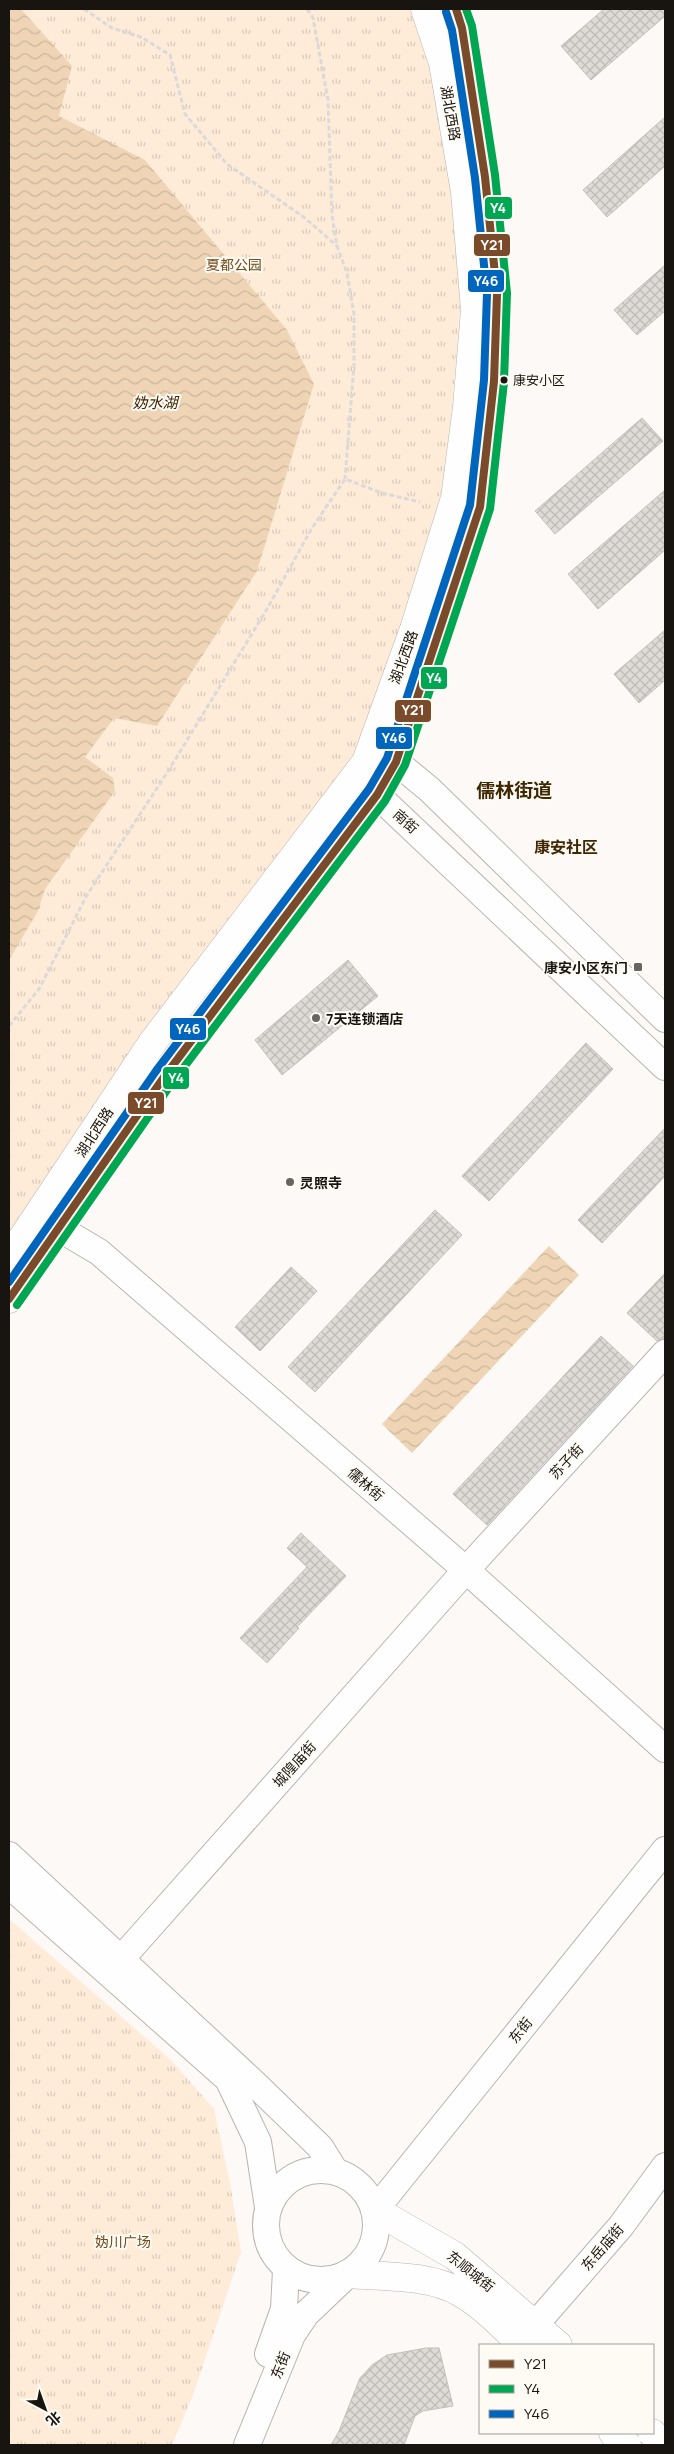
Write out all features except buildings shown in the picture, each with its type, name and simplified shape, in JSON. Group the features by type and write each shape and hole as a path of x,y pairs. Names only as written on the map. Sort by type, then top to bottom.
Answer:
{"main road":[{"name":"湖北西路","path":"9,1299 49,1223 152,1043 366,762 414,629 455,498 467,406 475,310 465,192 442,63 425,9"},
{"name":"湖北西路","path":"9,1258 49,1223 164,1077 377,795 396,762 480,507 494,381 497,294 491,233 462,28 456,9"},
{"name":"东顺城街","path":"375,2210 455,2256 529,2335"},
{"name":"东顺城街","path":"348,2274 441,2284 461,2293 481,2308 529,2335 555,2344"},
{"path":"615,2434 627,2445"},
{"path":"653,2434 665,2445"}],"street":[{"path":"366,762 396,762 435,795 665,1018"},
{"name":"南街","path":"366,762 377,795 665,1067"},
{"name":"儒林街","path":"49,1223 99,1252 466,1570 665,1749"},
{"name":"苏子街","path":"466,1570 665,1353"},
{"name":"城隍庙街","path":"121,1959 466,1570"},
{"name":"东街","path":"375,2210 665,1850"},
{"path":"9,1855 320,2147 335,2171"},
{"path":"9,1885 228,2078 258,2142 268,2207 265,2233 272,2254 286,2270 306,2280 328,2281 348,2274 366,2259 375,2239 375,2210 369,2197 354,2180 335,2171 313,2170 292,2177 276,2192 268,2207"},
{"name":"东岳庙街","path":"529,2335 621,2226 665,2166"},
{"name":"东街","path":"228,2445 271,2346 284,2309 286,2270"},
{"name":"东街","path":"247,2445 292,2336 306,2314 332,2287 348,2274"}],"path":[{"path":"84,9 112,28 141,37 170,55 186,114 227,164 305,218 337,246"},
{"path":"9,1026 40,989 87,895 168,773 267,610 312,528 345,479 353,383 354,314 347,273 337,246 332,215 328,100 317,35 313,18 307,9"},
{"path":"345,479 382,494 420,502"}],"green space":[{"name":"夏都公园","path":"9,9 425,9 457,193 460,312 452,409 441,493 407,630 366,762 9,1258"},
{"name":"妫川广场","path":"9,1919 172,2061 214,2109 230,2183 241,2252 193,2395 172,2445 9,2445"}],"water":[{"name":"妫水湖","path":"9,9 21,9 72,66 59,116 145,160 287,330 314,384 257,571 157,726 114,718 85,757 113,778 115,791 45,889 38,911 9,960"},
{"path":"549,1246 579,1275 412,1453 382,1424"}],"transit line":[{"name":"Y21","path":"9,1299 164,1077 377,795 396,762 480,507 494,381 497,294 485,177 462,28 456,9"},
{"name":"Y4","path":"17,1305 172,1083 385,801 405,765 490,509 504,382 507,293 495,175 472,26 466,9"},
{"name":"Y46","path":"9,1282 156,1071 369,789 387,758 470,505 484,380 487,294 475,178 452,30 446,12"}],"place":[{"name":"康安小区","path":"504,380"},
{"name":"康安小区东门","path":"638,967"},
{"name":"7天连锁酒店","path":"316,1018"},
{"name":"灵照寺","path":"290,1182"}],"district":[{"name":"儒林街道","path":"514,790"},
{"name":"康安社区","path":"566,847"}]}
